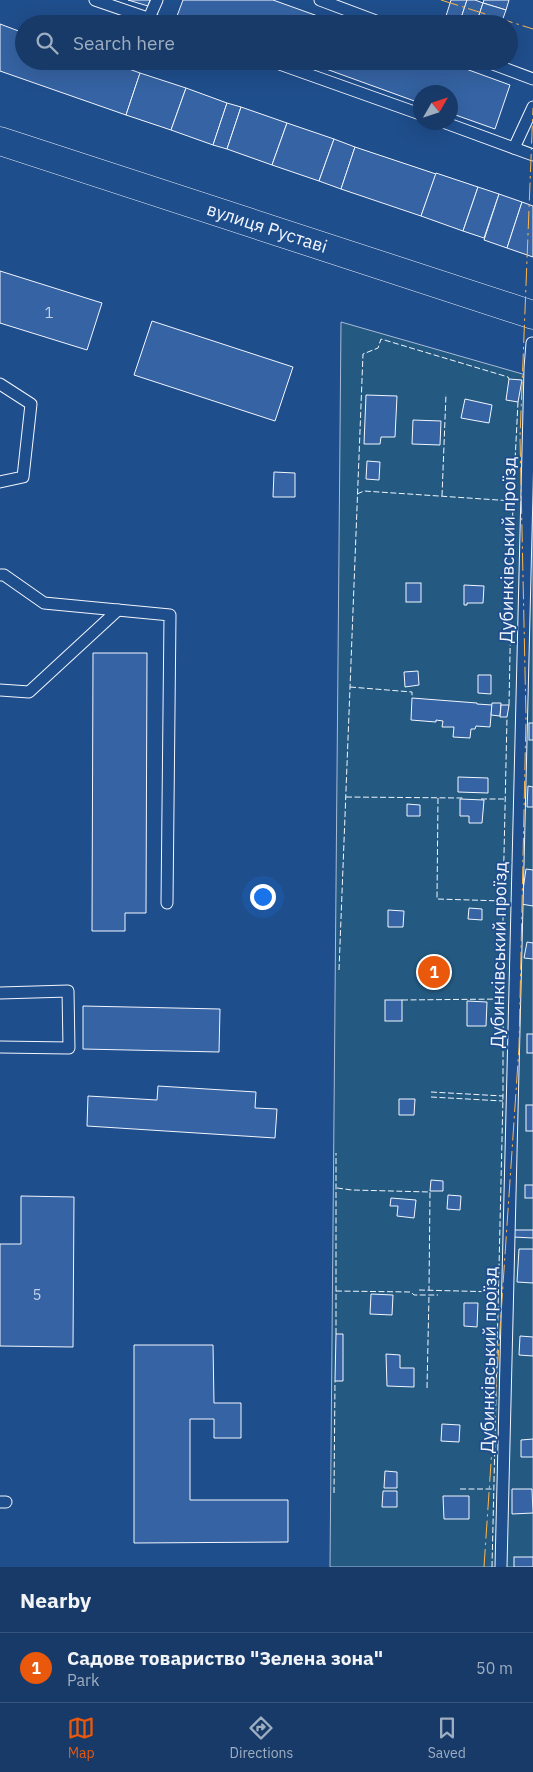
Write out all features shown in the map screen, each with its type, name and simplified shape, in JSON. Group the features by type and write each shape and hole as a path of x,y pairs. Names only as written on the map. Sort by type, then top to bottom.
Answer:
{"main road":[{"name":"вулиця Руставі","path":"0,141 533,315"}],"lane":[{"path":"95,0 140,15"},
{"path":"150,15 157,0"},
{"path":"320,0 360,15"},
{"path":"296,70 413,112"},
{"path":"509,70 533,79"},
{"path":"514,148 533,107"},
{"path":"458,127 533,156"},
{"name":"Дубинківський проїзд","path":"501,1567 532,343"},
{"path":"0,384 31,404 23,477 0,482"},
{"path":"0,575 4,575 44,603 170,615 167,903"},
{"path":"0,690 29,692 118,610"},
{"path":"0,993 68,991 69,1048 0,1047"}],"shaded area":[{"path":"341,322 533,377 533,1567 330,1567"}],"building":[{"path":"128,0 150,0 148,6"},
{"path":"183,0 273,0 315,15 177,15"},
{"path":"451,0 467,0 462,15 446,15"},
{"path":"467,0 483,3 479,15 462,15"},
{"path":"484,0 509,0 506,10 483,3"},
{"path":"483,3 506,10 504,15 479,15"},
{"path":"0,24 15,30 15,70 132,70 140,73 126,115 0,71"},
{"path":"329,70 469,70 510,85 495,129 458,116 458,85 413,85 413,100"},
{"path":"140,73 186,88 171,130 126,115"},
{"path":"186,88 227,103 213,145 171,130"},
{"path":"227,103 241,107 227,149 213,145"},
{"path":"241,107 287,123 272,165 227,149"},
{"path":"287,123 334,139 319,181 272,165"},
{"path":"334,139 355,147 341,189 319,181"},
{"path":"355,147 436,174 421,216 341,189"},
{"path":"436,173 478,187 463,231 421,216"},
{"path":"478,187 499,194 484,238 463,231"},
{"path":"499,194 522,202 507,248 484,240"},
{"path":"522,202 533,206 533,257 507,248"},
{"path":"0,271 102,303 87,350 0,323"},
{"path":"152,321 293,367 275,421 134,375"},
{"path":"509,379 522,380 518,402 506,400"},
{"path":"366,395 397,396 395,437 381,437 380,444 364,444"},
{"path":"465,399 492,405 489,423 461,418"},
{"path":"413,420 441,421 440,445 412,444"},
{"path":"367,461 380,462 379,480 366,479"},
{"path":"274,472 295,473 295,497 273,497"},
{"path":"406,583 421,583 421,602 406,602"},
{"path":"464,585 484,586 483,603 467,603 467,605 464,605"},
{"path":"93,653 147,653 146,913 125,913 125,931 92,931"},
{"path":"418,671 419,685 405,687 404,672"},
{"path":"478,675 491,675 491,694 478,693"},
{"path":"412,698 492,705 490,727 476,726 475,729 471,729 470,738 453,737 454,727 442,727 443,721 411,720"},
{"path":"492,703 501,703 500,716 491,715"},
{"path":"501,705 509,705 507,717 500,717"},
{"path":"529,723 533,723 533,740 529,740"},
{"path":"458,777 488,778 488,793 458,792"},
{"path":"528,786 533,787 533,807 527,807"},
{"path":"460,799 484,800 482,823 469,823 469,816 460,816"},
{"path":"407,804 420,805 420,816 407,816"},
{"path":"526,869 533,870 533,906 521,904"},
{"path":"469,908 482,909 482,920 468,919"},
{"path":"388,910 404,911 403,927 388,927"},
{"path":"527,942 533,943 533,959 524,958"},
{"path":"385,1000 402,1000 402,1021 385,1021"},
{"path":"467,1001 487,1002 486,1026 467,1026"},
{"path":"83,1006 220,1009 219,1052 83,1049"},
{"path":"527,1034 533,1034 533,1053 527,1053"},
{"path":"158,1086 256,1092 255,1108 277,1109 275,1138 87,1126 88,1096 157,1100"},
{"path":"399,1099 415,1099 414,1115 399,1115"},
{"path":"526,1105 533,1105 533,1131 526,1131"},
{"path":"431,1180 443,1181 443,1191 430,1191"},
{"path":"525,1185 533,1185 533,1198 525,1198"},
{"path":"448,1195 461,1196 460,1210 447,1209"},
{"path":"21,1196 74,1197 73,1347 0,1346 0,1244 21,1244"},
{"path":"391,1198 416,1200 414,1218 397,1216 398,1206 390,1206"},
{"path":"513,1230 533,1230 533,1238 513,1237"},
{"path":"519,1249 533,1249 533,1283 517,1282"},
{"path":"371,1294 393,1295 392,1315 370,1314"},
{"path":"464,1303 478,1303 477,1327 464,1326"},
{"path":"336,1334 343,1334 343,1381 335,1381"},
{"path":"520,1336 533,1337 533,1356 519,1355"},
{"path":"134,1345 213,1345 214,1403 241,1403 241,1438 214,1438 214,1419 190,1419 190,1500 288,1500 288,1542 134,1543"},
{"path":"386,1354 400,1355 400,1368 414,1368 414,1387 387,1386"},
{"path":"442,1424 460,1425 459,1442 441,1441"},
{"path":"533,1439 533,1457 521,1457 521,1440"},
{"path":"385,1471 397,1472 397,1488 384,1488"},
{"path":"512,1489 532,1489 533,1513 512,1514"},
{"path":"383,1491 397,1491 397,1507 382,1507"},
{"path":"443,1496 469,1496 469,1519 444,1519"},
{"path":"514,1557 533,1557 533,1567 514,1567"}],"fence":[{"path":"339,970 363,354 378,348 381,339 508,377 509,379"},
{"path":"442,496 446,394"},
{"path":"509,705 513,501 518,402"},
{"path":"357,494 364,491 513,501"},
{"path":"350,687 412,692 412,698"},
{"path":"492,1567 503,1096 503,901 507,717"},
{"path":"346,797 463,798"},
{"path":"438,798 437,899 503,901"},
{"path":"481,799 506,799"},
{"path":"402,1000 503,999"},
{"path":"431,1092 503,1096"},
{"path":"431,1097 503,1101"},
{"path":"336,1153 336,1334"},
{"path":"337,1188 430,1192 429,1290"},
{"path":"419,1290 499,1292"},
{"path":"336,1291 411,1292 414,1295 438,1295"},
{"path":"427,1388 429,1295"},
{"path":"334,1493 335,1381"},
{"path":"460,1489 494,1489"}],"power":[{"path":"441,0 489,15"},
{"path":"518,24 533,29"},
{"path":"484,1567 519,1047 526,717 520,437 533,108"}],"place":[{"name":"Садове товариство \"Зелена зона\"","path":"434,972"}]}
